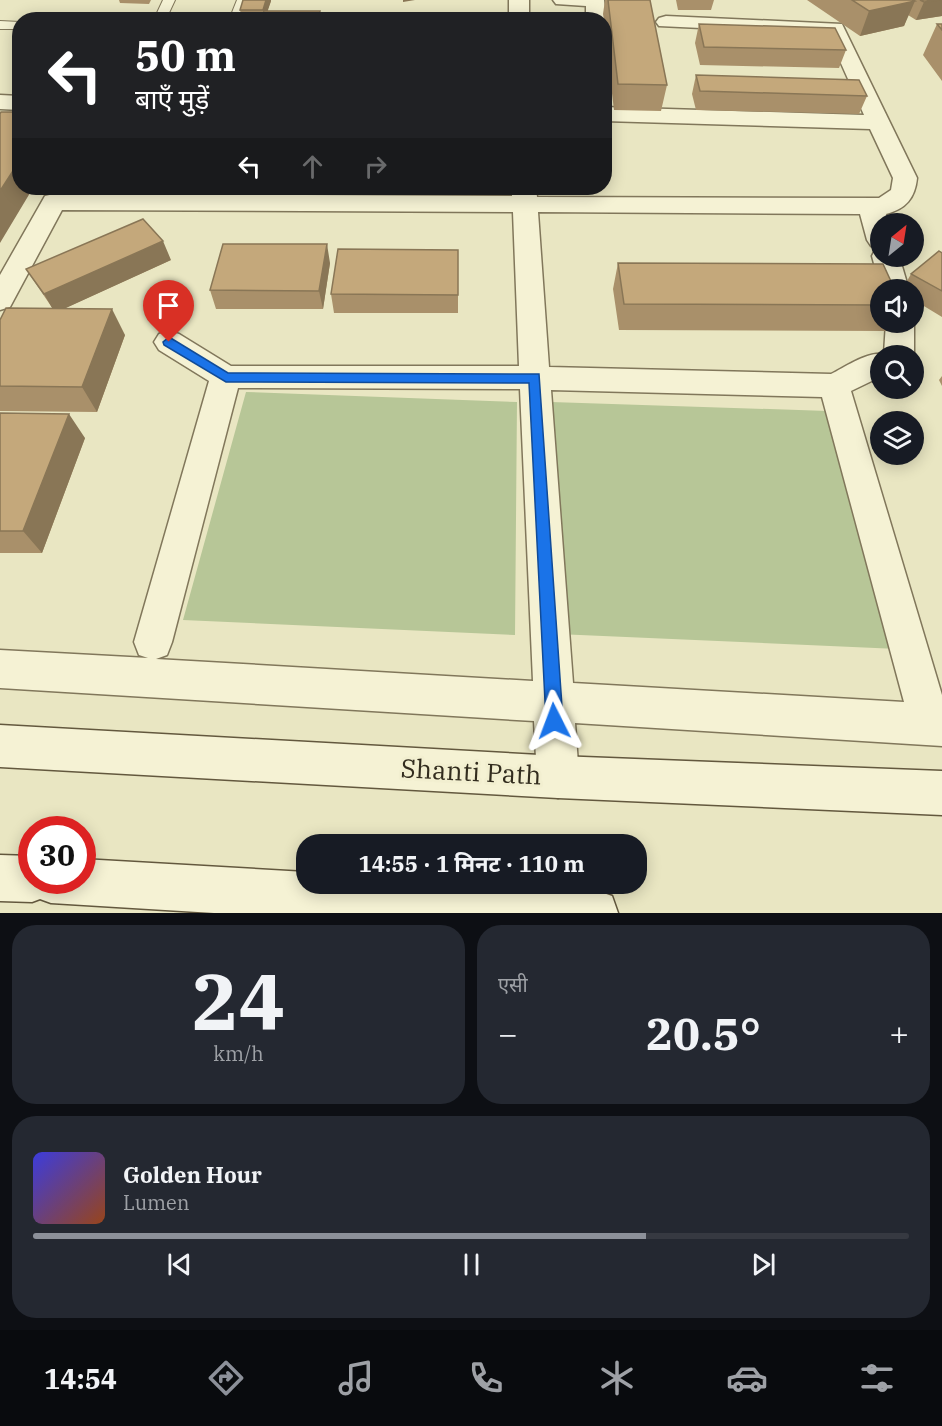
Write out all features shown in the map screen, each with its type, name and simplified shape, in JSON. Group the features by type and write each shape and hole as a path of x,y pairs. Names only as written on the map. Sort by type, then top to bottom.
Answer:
{"street":[{"path":"563,0 595,1 596,12"},
{"path":"0,300 54,202 525,197 885,206 903,193 905,178 835,28 738,17 666,22"},
{"path":"612,114 877,122"},
{"path":"525,197 558,777"},
{"path":"871,206 873,213"},
{"path":"169,342 226,377 535,378 834,386 870,369"},
{"path":"153,642 226,377"},
{"path":"0,669 936,724 834,386"},
{"name":"Shanti Path","path":"0,746 558,777 942,794"},
{"path":"0,878 18,879"},
{"path":"96,883 523,911 596,913"}],"green space":[{"path":"246,392 517,402 515,635 183,620"},
{"path":"551,402 828,411 898,649 557,634"}],"building":[{"path":"243,0 266,0 263,10 240,10"},
{"path":"608,0 650,0 667,85 618,84 612,12 609,12"},
{"path":"852,0 913,0 915,1 869,11"},
{"path":"264,11 320,11 320,12"},
{"path":"699,24 835,28 846,50 704,47"},
{"path":"696,75 859,80 867,96 700,91"},
{"path":"1,112 12,112 12,172 0,191"},
{"path":"143,219 163,241 44,294 26,269"},
{"path":"223,244 327,244 319,291 210,290"},
{"path":"338,249 458,250 458,295 331,294"},
{"path":"939,251 942,253 942,291 924,279 911,274 920,267 924,267 924,263"},
{"path":"618,263 870,264 870,267 884,267 890,279 870,279 870,305 624,304"},
{"path":"6,308 112,309 82,387 0,386 0,320"},
{"path":"0,413 69,414 23,531 0,531"}],"route":[{"path":"169,342 226,377 535,378 554,721"}]}
